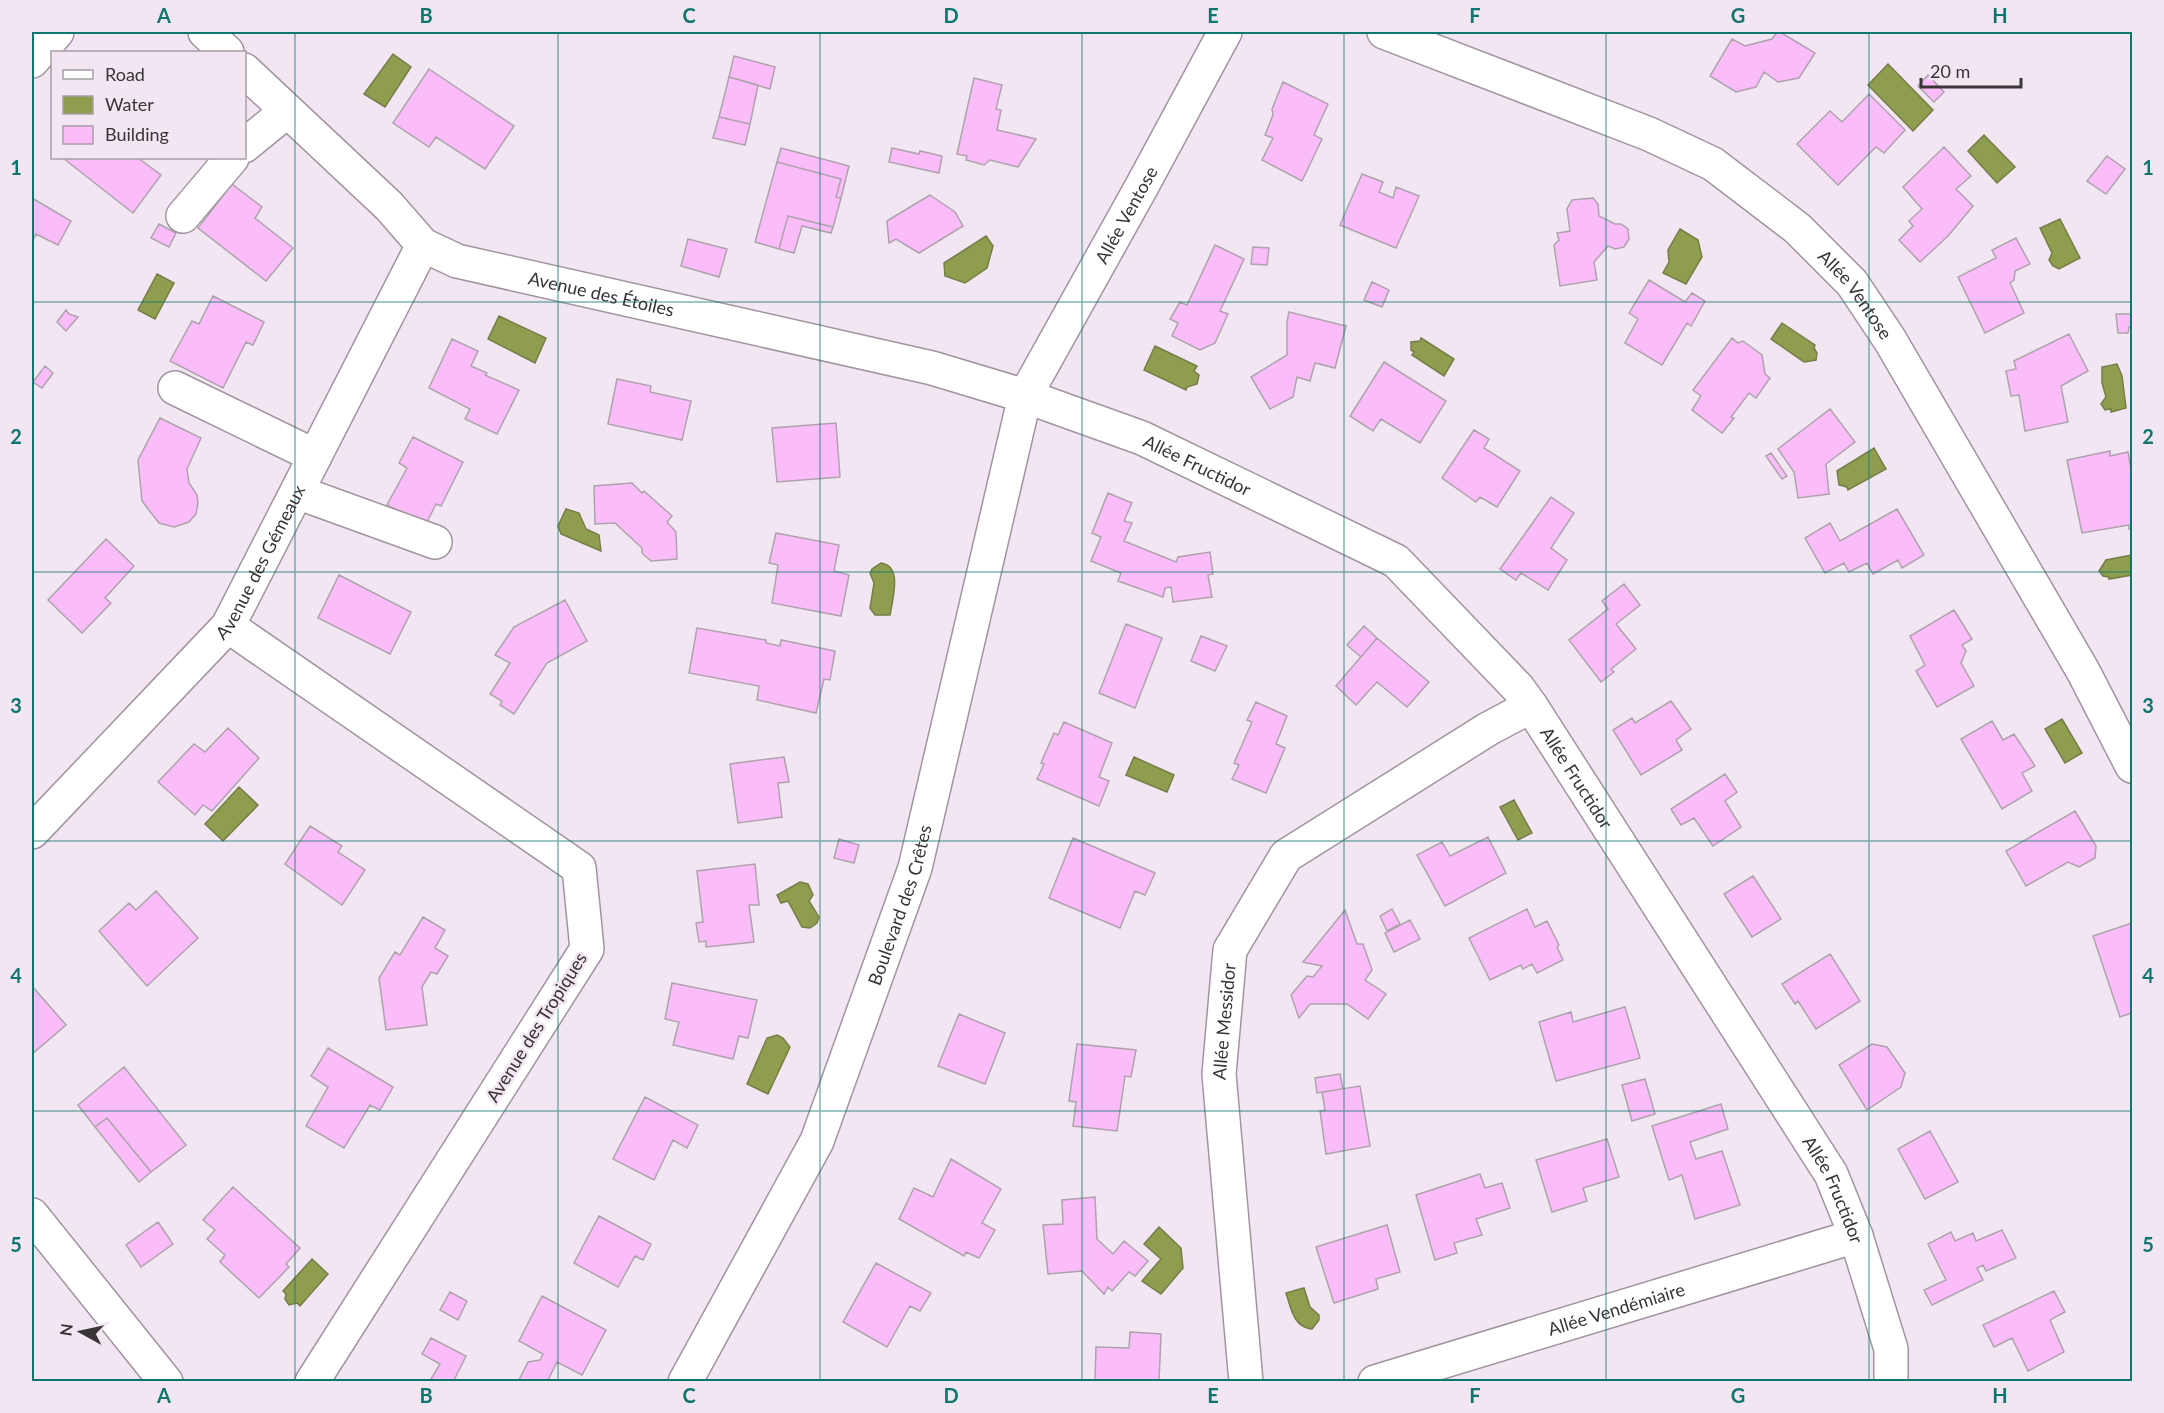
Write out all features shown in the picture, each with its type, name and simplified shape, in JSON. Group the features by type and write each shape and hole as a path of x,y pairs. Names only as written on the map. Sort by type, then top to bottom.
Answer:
{"street":[{"path":"32,61 57,32"},
{"path":"205,32 226,51"},
{"name":"Allée Ventose","path":"1025,396 1225,32"},
{"name":"Allée Ventose","path":"1384,32 1649,134 1713,164 1797,228 1852,283 1890,340 2083,671 2133,766"},
{"name":"Avenue des Étoiles","path":"246,72 389,206 423,244 457,261 932,368 1025,396"},
{"path":"246,144 287,111"},
{"path":"183,216 231,159"},
{"name":"Avenue des Gémeaux","path":"32,832 228,626 423,244"},
{"path":"175,388 315,456"},
{"name":"Allée Fructidor","path":"1025,396 1142,438 1396,561 1518,688 1831,1174 1856,1236 1891,1349 1891,1382"},
{"name":"Boulevard des Crêtes","path":"686,1382 817,1141 915,868 1025,396"},
{"path":"297,492 435,542"},
{"name":"Avenue des Tropiques","path":"228,626 579,868 587,949 312,1382"},
{"name":"Allée Messidor","path":"1246,1382 1219,1074 1230,950 1286,856 1488,729 1531,706"},
{"path":"32,1215 166,1382"},
{"name":"Allée Vendémiaire","path":"1375,1382 1856,1236"}],"water":[{"path":"393,54 411,67 385,107 364,94"},
{"path":"1888,64 1933,110 1913,131 1868,85"},
{"path":"1984,135 2015,167 1997,183 1968,151"},
{"path":"2060,219 2080,258 2059,269 2049,260 2052,253 2040,228"},
{"path":"1680,229 1698,240 1702,257 1686,284 1663,273 1669,262 1668,250"},
{"path":"986,236 993,246 987,268 965,283 945,276 944,263"},
{"path":"157,274 174,283 155,319 138,310"},
{"path":"499,316 546,338 535,363 488,339"},
{"path":"1782,323 1815,345 1816,360 1804,362 1771,339"},
{"path":"1421,338 1454,359 1444,376 1412,355 1414,352 1411,350 1411,342 1420,341"},
{"path":"1155,346 1197,366 1194,371 1199,375 1197,384 1187,387 1186,390 1144,370"},
{"path":"2117,364 2122,376 2126,408 2111,412 2111,409 2105,410 2101,404 2106,397 2102,383 2102,367"},
{"path":"1874,448 1886,469 1848,490 1847,487 1839,485 1837,471"},
{"path":"566,509 579,513 586,529 599,535 601,551 561,534 558,526"},
{"path":"2132,555 2132,575 2109,579 2099,571 2106,560"},
{"path":"881,563 888,565 894,575 890,615 875,615 870,608 874,583 870,573"},
{"path":"2062,719 2082,753 2065,763 2045,729"},
{"path":"1134,757 1174,775 1167,792 1126,775"},
{"path":"239,787 258,805 223,841 205,824"},
{"path":"1514,800 1532,833 1518,840 1500,807"},
{"path":"800,882 808,884 813,895 809,901 819,917 817,923 810,928 802,927 788,901 781,903 777,895"},
{"path":"777,1035 783,1038 790,1047 768,1094 747,1084 767,1038"},
{"path":"1159,1227 1181,1248 1183,1268 1161,1294 1142,1281 1161,1259 1144,1244"},
{"path":"312,1259 328,1274 300,1306 297,1303 289,1305 283,1291"},
{"path":"1304,1288 1310,1307 1319,1315 1319,1320 1312,1329 1297,1321 1286,1293"}],"building":[{"path":"1777,32 1815,53 1799,78 1778,82 1764,72 1756,87 1736,92 1710,76 1732,39 1745,46 1772,39"},
{"path":"734,56 775,67 770,89 729,77"},
{"path":"429,69 514,126 485,169 436,137 429,147 393,123"},
{"path":"1928,75 1944,92 1934,102 1918,86"},
{"path":"729,77 758,85 750,124 719,117"},
{"path":"974,78 1002,85 996,109 1001,110 997,130 1036,139 1018,167 990,160 984,165 966,160 967,156 957,154"},
{"path":"1283,82 1328,104 1314,135 1322,139 1302,181 1262,160 1273,138 1265,135"},
{"path":"1869,94 1905,130 1884,153 1876,147 1838,185 1797,144 1830,111 1842,122"},
{"path":"719,117 750,124 745,145 713,138"},
{"path":"1944,147 1971,176 1956,189 1973,206 1948,236 1920,262 1899,240 1913,226 1909,221 1922,209 1903,187"},
{"path":"781,148 849,166 841,198 836,197 841,179 777,162"},
{"path":"892,148 942,156 939,173 889,162"},
{"path":"2107,156 2125,169 2106,194 2087,181"},
{"path":"64,159 139,159 161,175 133,213"},
{"path":"777,162 841,179 836,197 841,198 833,227 788,216 779,249 755,242"},
{"path":"1362,174 1383,182 1379,192 1393,198 1396,187 1419,196 1396,248 1340,225"},
{"path":"232,184 262,207 255,218 293,248 266,281 198,228"},
{"path":"930,195 955,212 963,226 919,253 896,239 889,243 887,221"},
{"path":"32,198 71,221 58,245 36,234 32,242"},
{"path":"1593,198 1598,204 1599,216 1628,229 1629,239 1624,247 1615,249 1608,246 1594,262 1597,280 1560,286 1554,245 1559,240 1557,233 1570,231 1567,209 1572,200"},
{"path":"788,216 833,227 831,233 802,226 794,253 779,249"},
{"path":"159,224 176,233 169,247 151,238"},
{"path":"2016,238 2030,264 2015,271 2014,280 2010,283 2024,313 1985,333 1958,277 1996,258 1992,250"},
{"path":"688,239 727,249 719,277 681,266"},
{"path":"1215,245 1244,259 1220,311 1228,314 1215,343 1200,350 1172,336 1178,323 1170,319 1180,302 1187,305"},
{"path":"1253,247 1269,248 1267,265 1251,264"},
{"path":"1649,280 1685,302 1692,293 1705,301 1691,326 1687,323 1662,365 1625,343 1638,319 1629,313"},
{"path":"1372,282 1389,290 1382,307 1364,300"},
{"path":"213,296 264,322 253,345 246,342 223,388 170,361 192,321 199,324"},
{"path":"66,310 69,314 78,317 66,331 57,322"},
{"path":"1289,312 1346,326 1335,368 1315,363 1310,381 1297,377 1293,397 1270,409 1251,377 1287,355"},
{"path":"2116,314 2132,314 2132,327 2129,327 2128,333 2118,333"},
{"path":"2069,334 2088,371 2061,386 2068,422 2025,431 2019,395 2011,396 2006,371 2016,369 2014,361"},
{"path":"1732,338 1738,343 1743,341 1762,355 1765,374 1770,378 1756,398 1749,393 1722,433 1692,410 1701,396 1693,390"},
{"path":"452,339 478,351 471,366 519,390 497,434 465,419 470,409 429,388"},
{"path":"1384,362 1446,401 1420,443 1381,419 1373,431 1350,416"},
{"path":"45,366 53,373 42,388 33,382"},
{"path":"617,379 651,386 650,392 691,401 682,440 608,424"},
{"path":"1830,409 1855,442 1826,464 1829,494 1798,498 1794,472 1778,449"},
{"path":"160,418 201,438 187,469 189,483 197,495 196,514 189,522 174,527 159,523 142,501 138,460"},
{"path":"836,423 840,477 777,482 772,428"},
{"path":"1474,430 1489,439 1484,448 1520,471 1497,507 1480,497 1476,502 1442,478"},
{"path":"413,437 463,462 441,506 436,504 426,524 387,505 407,468 399,463"},
{"path":"2110,451 2110,456 2128,452 2132,477 2132,529 2129,529 2129,525 2082,533 2067,460"},
{"path":"1771,453 1787,476 1782,479 1766,456"},
{"path":"632,483 672,516 667,522 676,532 677,559 651,561 642,553 642,548 615,523 595,524 594,486"},
{"path":"1108,493 1132,503 1124,521 1132,523 1124,541 1176,562 1178,557 1210,552 1213,574 1208,575 1212,597 1173,602 1171,587 1165,588 1163,597 1118,581 1121,573 1091,561 1101,537 1092,533"},
{"path":"1551,497 1574,513 1551,548 1567,560 1548,590 1521,573 1516,580 1500,569"},
{"path":"1897,509 1924,555 1902,568 1898,560 1873,574 1867,563 1849,572 1844,563 1825,573 1805,538 1830,523 1840,541"},
{"path":"776,533 839,545 834,571 849,575 841,616 772,603 778,565 769,563"},
{"path":"106,539 134,566 105,598 111,603 82,633 48,600"},
{"path":"339,575 411,612 390,654 318,618"},
{"path":"1624,584 1640,605 1616,624 1636,649 1611,669 1614,672 1601,682 1569,640 1608,609 1602,601"},
{"path":"565,600 587,641 547,663 514,714 500,705 502,701 490,694 510,663 495,655 514,627"},
{"path":"1954,610 1972,639 1962,645 1966,651 1961,663 1974,686 1937,707 1916,671 1925,665 1910,636"},
{"path":"1126,624 1162,638 1135,708 1099,693"},
{"path":"1364,626 1377,638 1361,657 1347,645"},
{"path":"697,628 766,640 766,643 780,646 781,640 835,651 830,680 824,679 816,713 757,700 759,686 689,673"},
{"path":"1201,636 1227,646 1215,671 1191,661"},
{"path":"1377,638 1429,682 1407,707 1377,682 1356,705 1336,686"},
{"path":"1671,701 1691,729 1676,740 1682,750 1641,775 1613,730 1632,718 1635,723"},
{"path":"1256,702 1287,716 1276,744 1285,748 1266,793 1232,779 1239,765 1234,763 1252,722 1247,720"},
{"path":"1992,721 2003,740 2014,734 2035,766 2022,773 2032,791 2002,809 1961,739"},
{"path":"1064,722 1112,743 1099,777 1109,781 1099,806 1037,779 1054,733 1058,735"},
{"path":"228,728 259,758 212,811 203,805 195,815 158,782 194,744 205,752"},
{"path":"784,757 789,782 778,783 782,817 738,823 730,764"},
{"path":"1725,774 1737,792 1725,801 1741,827 1713,846 1694,818 1681,825 1671,809"},
{"path":"2075,811 2096,846 2095,858 2079,867 2068,862 2026,886 2006,851"},
{"path":"310,826 342,846 338,852 365,870 342,905 285,864"},
{"path":"1488,837 1506,873 1445,906 1417,855 1442,842 1450,856"},
{"path":"1073,838 1155,873 1145,895 1135,891 1120,928 1049,898"},
{"path":"839,839 859,845 854,863 834,858"},
{"path":"755,864 759,905 749,905 754,942 706,947 706,941 699,942 696,923 703,922 697,871"},
{"path":"1753,876 1781,919 1752,937 1724,894"},
{"path":"156,891 198,938 147,986 99,931 129,903 136,910"},
{"path":"1392,909 1400,924 1387,931 1380,916"},
{"path":"1527,909 1535,927 1547,921 1559,945 1557,947 1563,960 1537,973 1532,964 1523,969 1521,965 1490,980 1469,938"},
{"path":"1345,910 1357,944 1363,944 1372,970 1365,980 1386,994 1368,1019 1347,1004 1310,1004 1299,1018 1291,995 1307,976 1313,977 1322,966 1303,962"},
{"path":"423,917 445,930 435,948 448,956 437,974 431,972 422,987 427,1025 386,1030 379,978 395,952 400,955"},
{"path":"1410,920 1420,939 1394,952 1385,933"},
{"path":"2132,923 2132,1013 2120,1017 2093,936"},
{"path":"1830,954 1860,1001 1816,1029 1798,1001 1795,1004 1782,984"},
{"path":"672,983 757,1000 748,1038 739,1036 733,1059 673,1045 679,1022 665,1019"},
{"path":"32,986 66,1025 32,1054"},
{"path":"1625,1007 1640,1058 1556,1081 1539,1022 1571,1012 1573,1022"},
{"path":"959,1014 1005,1033 985,1084 938,1066"},
{"path":"1077,1044 1136,1050 1131,1077 1125,1076 1117,1131 1073,1126 1076,1102 1069,1101"},
{"path":"1872,1044 1887,1047 1905,1073 1901,1087 1867,1110 1839,1065"},
{"path":"328,1048 393,1087 380,1110 370,1105 344,1148 306,1126 328,1087 311,1076"},
{"path":"124,1067 186,1145 151,1172 107,1118 95,1127 78,1105"},
{"path":"1340,1074 1343,1089 1317,1093 1315,1078"},
{"path":"1645,1079 1655,1114 1632,1121 1622,1085"},
{"path":"1360,1086 1370,1146 1326,1154 1320,1111 1325,1110 1322,1092"},
{"path":"645,1097 698,1125 687,1148 673,1140 654,1180 613,1159"},
{"path":"1721,1104 1728,1129 1690,1142 1696,1159 1722,1151 1740,1205 1695,1219 1682,1175 1669,1180 1652,1126"},
{"path":"107,1118 151,1172 139,1182 95,1127"},
{"path":"1930,1131 1958,1182 1925,1199 1898,1149"},
{"path":"1607,1139 1619,1177 1583,1188 1587,1201 1552,1212 1536,1160"},
{"path":"951,1159 1001,1189 982,1223 995,1230 979,1258 966,1252 964,1256 899,1219 914,1188 933,1197"},
{"path":"1480,1174 1485,1188 1502,1183 1510,1208 1476,1219 1482,1235 1454,1243 1457,1253 1435,1260 1416,1195"},
{"path":"233,1187 300,1248 286,1264 289,1267 259,1298 220,1262 225,1255 207,1239 215,1230 203,1220"},
{"path":"1095,1197 1097,1239 1113,1254 1124,1241 1148,1261 1135,1276 1129,1272 1112,1291 1108,1287 1104,1294 1082,1271 1048,1274 1043,1225 1063,1224 1062,1200"},
{"path":"599,1216 651,1244 643,1260 635,1256 618,1287 574,1263"},
{"path":"158,1222 173,1244 141,1267 126,1245"},
{"path":"1387,1225 1400,1272 1376,1279 1378,1289 1334,1303 1316,1247"},
{"path":"2002,1230 2016,1258 1986,1271 1983,1265 1977,1268 1983,1280 1932,1305 1924,1290 1946,1280 1928,1244 1951,1232 1955,1241 1973,1233 1976,1241"},
{"path":"876,1263 931,1293 920,1311 910,1306 887,1347 843,1322"},
{"path":"2054,1291 2065,1312 2050,1320 2064,1352 2028,1371 2012,1338 1994,1347 1983,1325"},
{"path":"450,1292 467,1301 458,1320 440,1310"},
{"path":"542,1296 606,1330 582,1375 557,1362 547,1382 518,1382 528,1362 540,1360 543,1354 519,1341"},
{"path":"1130,1332 1161,1334 1159,1382 1095,1382 1096,1347 1129,1348"},
{"path":"431,1338 466,1356 453,1382 435,1382 431,1379 440,1364 422,1354"}]}
